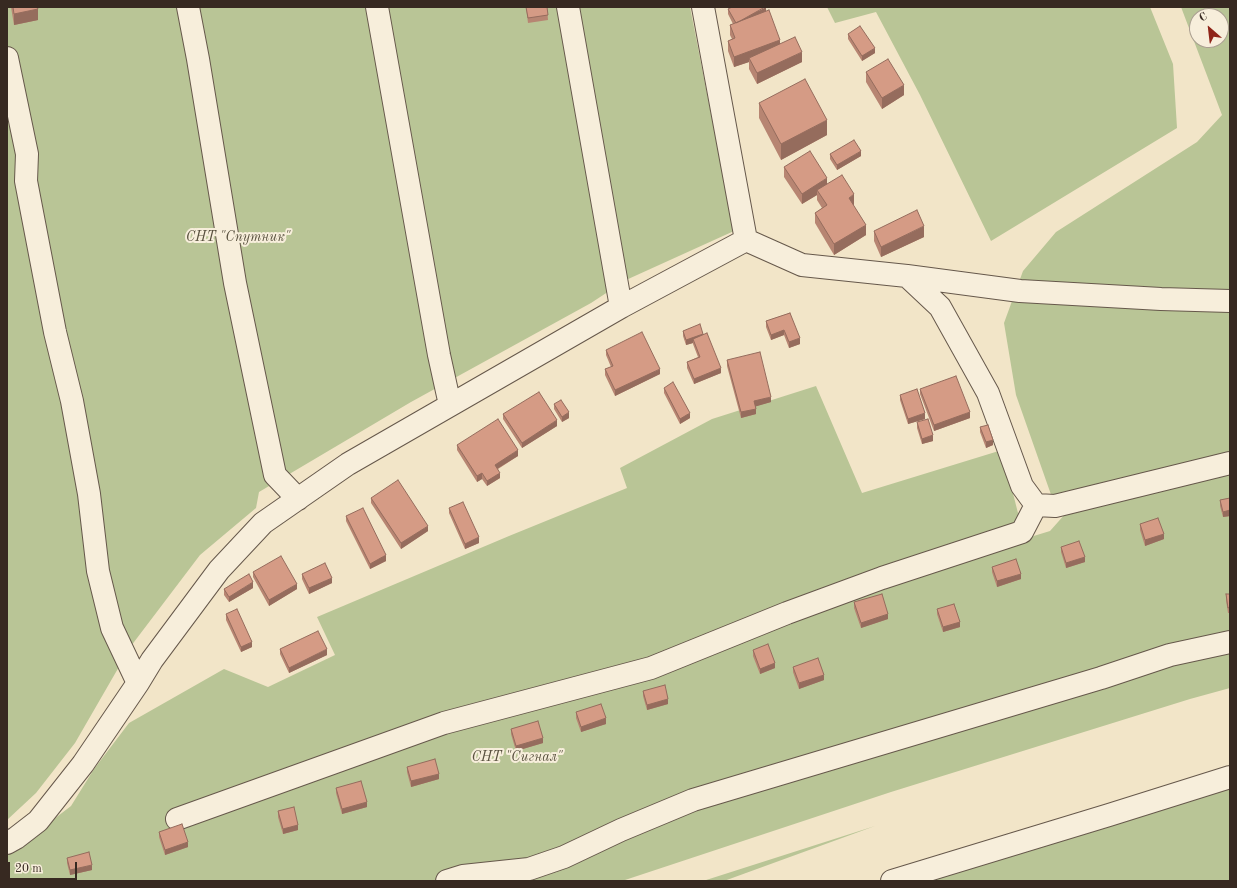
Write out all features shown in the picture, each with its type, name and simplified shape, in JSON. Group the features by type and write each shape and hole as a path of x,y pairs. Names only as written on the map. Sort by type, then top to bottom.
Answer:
{"street":[{"path":"188,7 235,283 275,475 298,499"},
{"path":"377,7 437,347 450,405"},
{"path":"568,7 621,307"},
{"path":"703,7 746,240"},
{"path":"7,58 27,154 26,180 55,332 72,401 89,494 98,571 112,628 138,683"},
{"path":"7,843 38,821 83,764 152,660 219,570 263,523 348,464 621,307 746,240"},
{"path":"746,240 802,265 907,276 1020,291 1161,299 1230,301"},
{"path":"907,276 940,307 988,393 1022,486 1036,505"},
{"path":"1036,505 1055,506 1230,464"},
{"path":"177,819 444,723 651,668 787,613 882,578 1022,532 1036,505"},
{"path":"447,881 463,876 529,869 564,857 621,830 693,800 1102,678 1170,655 1230,642"},
{"path":"892,881 1230,777"}],"green space":[{"name":"СНТ \"Спутник\"","path":"7,7 690,7 734,231 626,280 591,303 411,402 259,492 256,508 200,555 131,646 75,743 36,793 7,820"},
{"path":"827,7 1150,7 1173,64 1177,128 991,241 920,95 876,12 835,23"},
{"path":"1181,7 1230,7 1230,456 1055,506 1016,395 1004,323 1023,271 1056,232 1197,142 1222,115 1197,48 1229,48 1229,8 1189,8 1189,28"},
{"name":"СНТ \"Сигнал\"","path":"816,386 862,493 1002,450 1020,525 900,577 1050,531 1066,513 1230,473 1230,688 1190,699 891,792 622,881 7,881 7,855 71,806 94,769 129,723 224,669 268,687 335,655 317,617 627,488 620,468 712,419"},
{"path":"1230,787 1230,881 931,881 1126,817"},
{"path":"875,826 724,881 703,881"}],"building":[{"path":"13,7 37,7 38,9 14,14"},
{"path":"526,7 547,7 548,15 528,18"},
{"path":"732,7 765,7 736,23 728,9"},
{"path":"769,10 780,40 734,57 728,41 735,38 730,25"},
{"path":"860,26 875,48 862,56 848,34"},
{"path":"795,37 802,52 757,73 749,58"},
{"path":"888,59 904,85 882,98 866,72"},
{"path":"805,79 827,120 781,144 759,103"},
{"path":"854,140 861,151 837,165 830,154"},
{"path":"810,151 827,178 802,194 784,167"},
{"path":"842,175 854,194 849,198 866,225 834,244 815,213 827,205 817,190"},
{"path":"917,210 924,226 881,247 874,231"},
{"path":"790,313 800,338 789,342 784,330 771,335 766,321"},
{"path":"700,324 703,334 686,340 683,331"},
{"path":"642,332 660,369 615,390 605,369 613,366 606,350"},
{"path":"707,333 721,368 694,379 687,362 700,357 693,339"},
{"path":"760,352 771,397 754,401 756,409 741,412 727,360"},
{"path":"956,376 970,412 934,425 920,389"},
{"path":"673,382 690,413 680,419 664,388"},
{"path":"917,389 925,413 908,419 900,395"},
{"path":"539,392 557,420 522,443 503,414"},
{"path":"561,400 569,412 562,417 554,404"},
{"path":"498,419 518,450 495,465 500,473 487,481 482,473 477,476 457,445"},
{"path":"928,419 933,435 922,439 917,422"},
{"path":"988,425 993,440 986,442 980,427"},
{"path":"398,480 428,526 401,543 371,498"},
{"path":"1230,498 1230,510 1223,512 1220,500"},
{"path":"463,502 479,537 465,544 449,508"},
{"path":"363,508 386,555 370,564 346,516"},
{"path":"1158,518 1164,534 1145,540 1140,524"},
{"path":"1079,541 1085,557 1066,563 1061,547"},
{"path":"281,556 297,584 269,600 253,572"},
{"path":"1016,559 1021,574 997,581 992,567"},
{"path":"325,563 332,578 309,588 302,574"},
{"path":"249,574 253,582 229,597 224,589"},
{"path":"882,594 888,614 861,623 854,602"},
{"path":"1226,594 1230,594 1230,607 1228,608"},
{"path":"954,604 960,622 943,627 937,609"},
{"path":"237,609 252,642 241,647 226,614"},
{"path":"318,631 327,649 289,668 280,649"},
{"path":"768,644 775,663 760,669 753,650"},
{"path":"818,658 824,675 799,683 793,667"},
{"path":"665,685 668,699 647,705 643,691"},
{"path":"601,704 606,718 581,727 576,712"},
{"path":"538,721 543,738 516,746 511,729"},
{"path":"435,759 439,774 411,781 407,767"},
{"path":"361,781 367,802 342,809 336,788"},
{"path":"294,807 298,825 283,829 278,811"},
{"path":"182,824 188,842 165,850 159,832"},
{"path":"89,852 92,865 70,870 67,858"}]}
